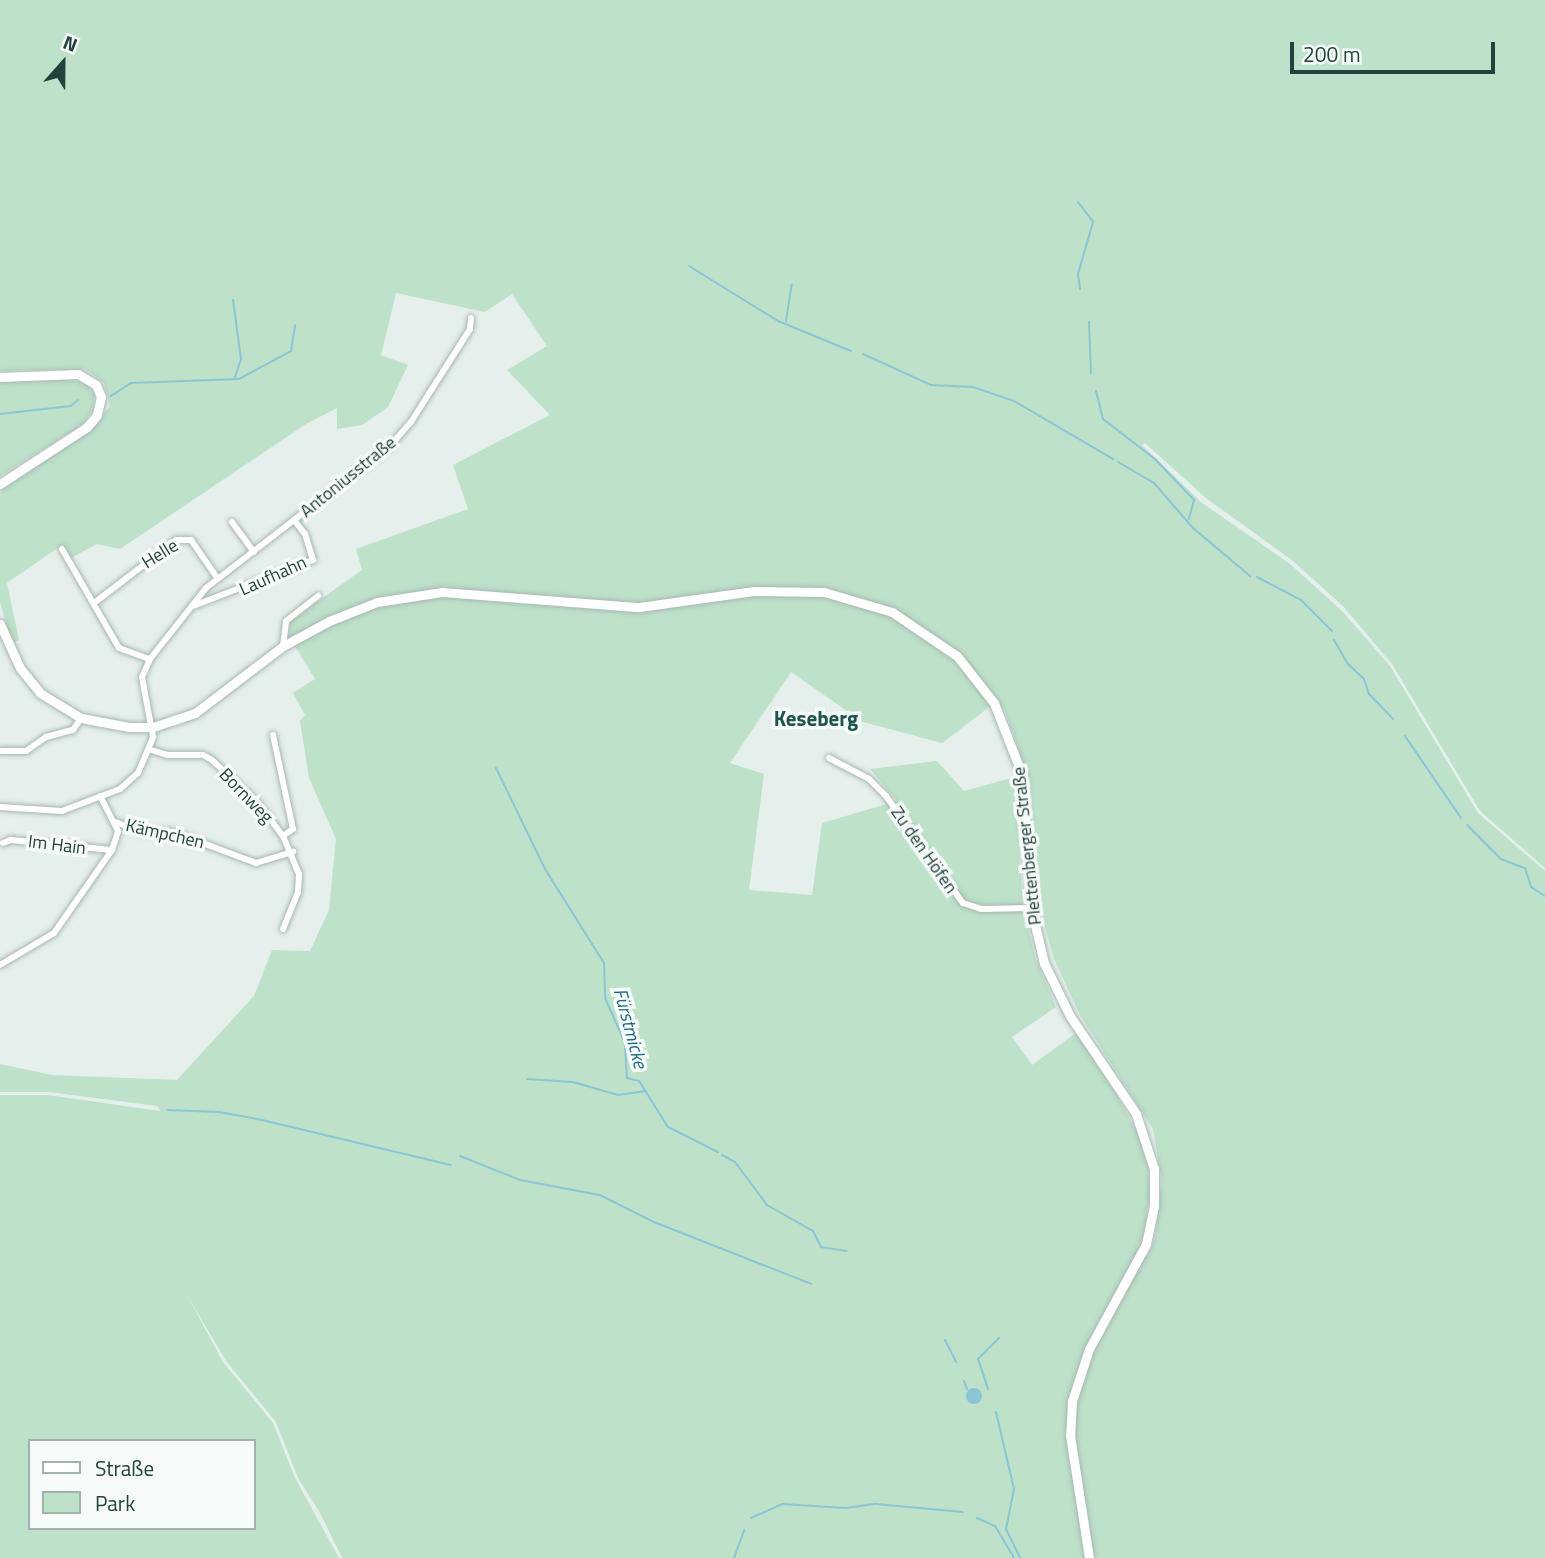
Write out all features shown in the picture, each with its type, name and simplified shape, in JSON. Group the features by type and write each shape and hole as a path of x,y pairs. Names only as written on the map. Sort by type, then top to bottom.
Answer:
{"main road":[{"path":"0,377 78,374 96,385 101,397 97,415 87,427 0,484"},
{"name":"Plettenberger Straße","path":"0,624 11,652 32,683 55,704 81,718 116,727 153,727 195,713 283,646 377,602 442,592 610,607 780,589 860,599 932,635 968,667 994,703 1022,775 1031,908 1050,977 1070,1016 1126,1095 1144,1132 1154,1169 1154,1206 1146,1244 1084,1360 1070,1416 1088,1558"}],"street":[{"name":"Antoniusstraße","path":"150,659 191,607 218,579 390,446 411,422 470,329 471,318"},
{"name":"Laufhahn","path":"191,607 225,598 313,560 306,534 294,520"},
{"path":"232,522 254,552"},
{"name":"Helle","path":"94,603 176,540 191,540 218,579"},
{"path":"0,807 62,811 120,789 138,773 151,750 153,727 142,677 150,659 119,648 62,549"},
{"path":"283,646 286,621 318,596"},
{"path":"0,751 26,751 46,737 73,730 81,718"},
{"path":"273,735 293,829 283,836"},
{"name":"Bornweg","path":"151,750 203,755 258,803 283,836 293,852 298,892 283,929"},
{"name":"Zu den Höfen","path":"830,758 869,779 886,796 963,903 981,909 1031,908"},
{"path":"0,965 54,933 112,850 118,837 116,822 100,796"},
{"name":"Kämpchen","path":"116,822 143,832 182,835 256,863 293,852"},
{"name":"Im Hain","path":"3,843 11,840 112,850"}],"green space":[{"path":"0,0 1545,0 1545,868 1480,811 1392,664 1344,607 1293,561 1206,498 1145,443 1142,445 1202,503 1289,563 1342,611 1390,666 1478,813 1545,871 1545,1558 342,1558 320,1513 298,1478 276,1422 226,1361 187,1295 223,1362 273,1423 295,1478 339,1558 0,1558 0,1095 48,1095 160,1111 157,1106 49,1092 0,1092 0,1064 52,1075 177,1080 254,996 272,950 310,951 329,910 336,839 309,778 300,721 305,715 293,693 315,679 290,638 290,621 362,570 356,549 468,509 453,465 550,415 507,370 547,346 512,294 485,312 396,293 381,355 408,365 388,407 362,425 337,429 337,408 306,424 120,549 97,544 71,558 62,545 7,583 19,640 12,644 0,602 0,493 8,483 90,431 110,406 104,383 85,369 0,371","holes":["791,672 863,722 942,743 992,705 1004,709 1021,755 1041,912 1054,959 1080,1015 1153,1129 1162,1180 1155,1238 1147,1257 1141,1258 1150,1191 1148,1168 1139,1136 1118,1097 1076,1033 1032,1065 1012,1037 1056,1007 1035,957 1023,906 1015,777 964,791 937,761 870,769 897,801 822,823 812,895 749,890 764,774 730,763"]},
{"path":"68,380 84,383 94,393 94,408 82,425 0,476 0,382"}],"water":[{"path":"974,1388 980,1390 980,1402 974,1404 968,1402 966,1396 968,1390"}],"waterway":[{"path":"1078,202 1093,222 1078,274 1080,289"},
{"path":"689,266 778,321 851,351"},
{"path":"786,321 792,284"},
{"path":"233,300 241,359 235,378"},
{"path":"1089,322 1091,373"},
{"path":"111,396 131,383 239,379 291,351 295,325"},
{"path":"863,354 931,385 973,387 1014,401 1113,459"},
{"path":"1096,391 1103,419 1155,459 1194,500 1189,519"},
{"path":"0,414 71,406 78,400"},
{"path":"1118,462 1154,483 1193,528 1250,576"},
{"path":"1257,577 1301,600 1332,631"},
{"path":"1334,640 1348,664 1364,679 1369,694 1393,719"},
{"path":"1405,736 1461,818"},
{"name":"Fürstmicke","path":"496,768 545,869 604,963 605,998 625,1043 627,1078 639,1081 668,1127 718,1152"},
{"path":"1467,825 1501,859 1525,868 1531,887 1545,896"},
{"path":"527,1079 573,1082 618,1095 645,1091"},
{"path":"168,1110 219,1112 262,1120 451,1165"},
{"name":"Fürstmicke","path":"722,1155 735,1162 767,1205 813,1231 821,1247 847,1251"},
{"path":"460,1156 520,1180 600,1195 654,1222 811,1284"},
{"path":"988,1389 978,1359 999,1338"},
{"name":"Fürstmicke","path":"945,1340 956,1362"},
{"name":"Fürstmicke","path":"964,1381 967,1389"},
{"name":"Fürstmicke","path":"996,1412 1014,1489 1006,1529 1020,1558"},
{"path":"751,1518 782,1504 846,1508 876,1504 963,1512"},
{"path":"977,1518 995,1526 1014,1558"},
{"path":"734,1558 744,1530"}],"district":[{"name":"Keseberg","path":"816,718"}]}
